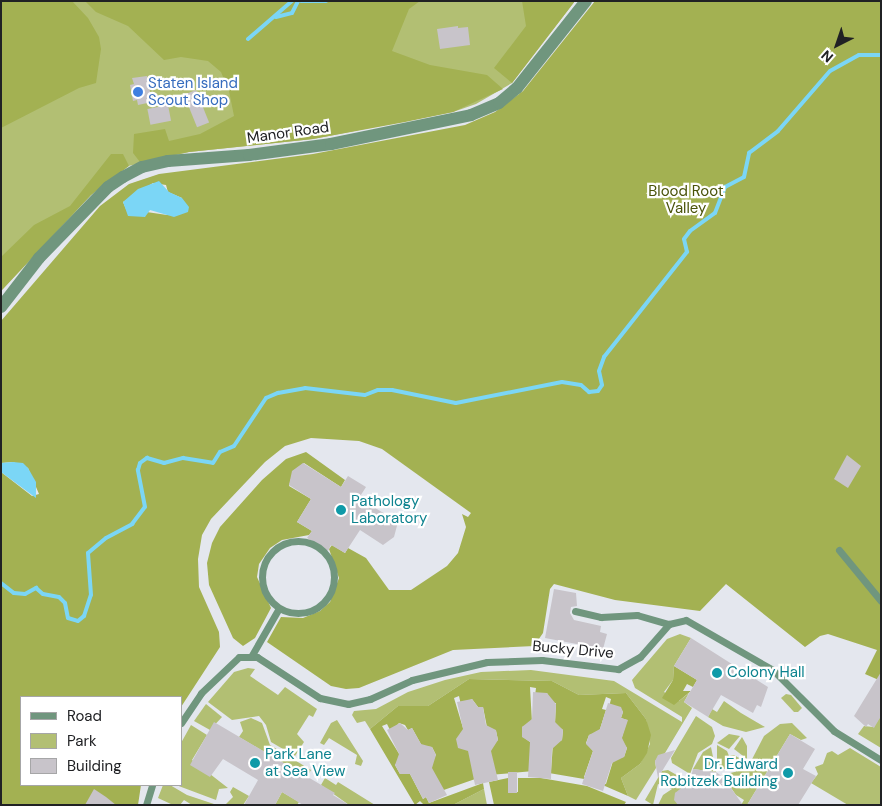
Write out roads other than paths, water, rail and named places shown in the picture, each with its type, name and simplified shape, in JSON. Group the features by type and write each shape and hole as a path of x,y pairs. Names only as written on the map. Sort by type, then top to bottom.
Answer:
{"street":[{"name":"Manor Road","path":"1,307 39,258 103,192 123,177 142,167 168,161 249,156 331,144 471,115 498,103 517,88 586,1"}],"lane":[{"path":"292,542 316,546 328,557 334,572 329,596 310,611 294,613 279,608 268,597 262,582 266,560 277,548 292,542"},
{"path":"839,550 881,601"},
{"path":"182,722 214,679 233,661 249,655 279,608"},
{"path":"575,611 601,617 637,615 669,624 686,620 695,623 773,670 834,731 881,760"},
{"name":"Bucky Drive","path":"249,655 320,698 348,704 370,699 412,680 487,662 542,660 618,669 640,658 669,624"},
{"path":"146,805 152,786"}],"water":[{"path":"159,181 169,192 182,198 189,207 188,212 174,217 150,210 145,217 128,216 123,202 138,189"},
{"path":"1,463 23,463 28,468 36,482 36,498 1,472"}],"waterway":[{"path":"248,39 292,1"},
{"path":"276,17 292,13 298,1"},
{"path":"301,1 326,1"},
{"path":"1,583 14,593 25,594 36,588 43,594 59,597 65,603 68,618 78,621 84,616 91,595 88,553 106,538 132,524 145,507 138,470 140,463 147,458 164,463 183,458 213,463 220,452 234,446 266,398 278,393 305,388 365,395 378,390 392,390 456,403 562,382 581,385 589,392 598,391 602,385 599,371 604,357 687,252 684,239 690,231 715,213 725,187 744,177 749,153 778,131 830,71 859,55 881,55"}],"place":[{"name":"Staten Island Scout Shop","path":"138,92"},
{"name":"Pathology Laboratory","path":"341,510"},
{"name":"Colony Hall","path":"717,673"},
{"name":"Park Lane at Sea View","path":"255,763"},
{"name":"Dr. Edward Robitzek Building","path":"788,773"}],"park label":[{"name":"Blood Root Valley","path":"686,200"}]}
